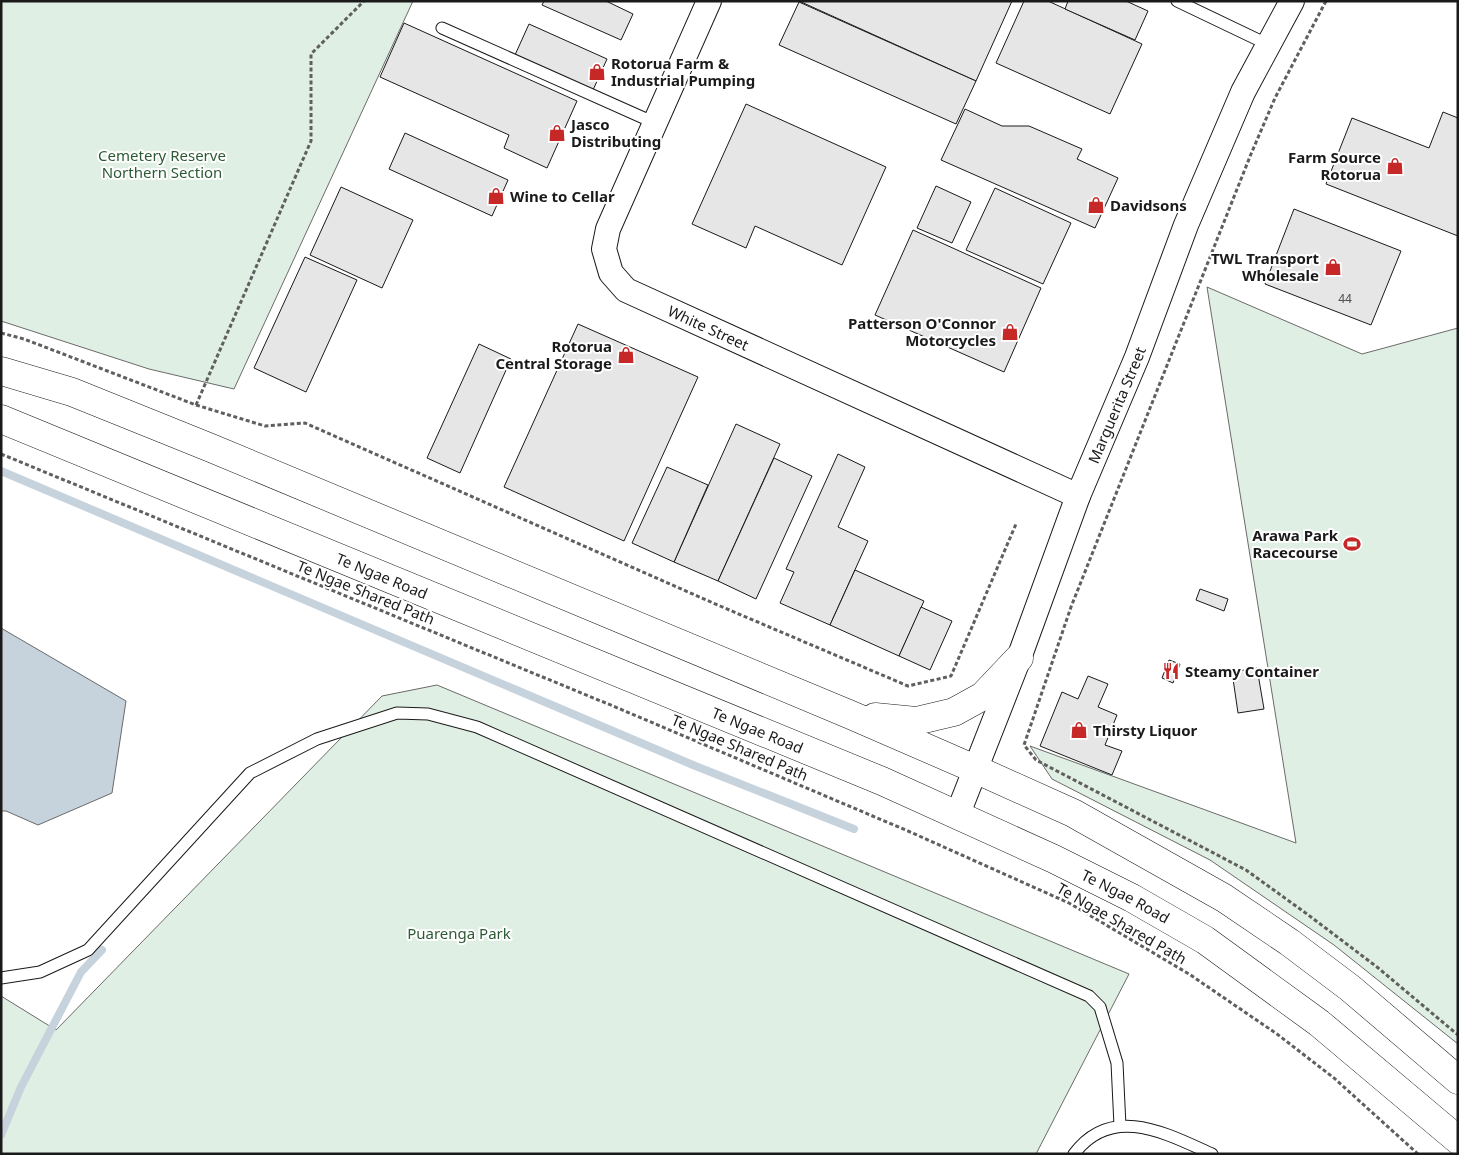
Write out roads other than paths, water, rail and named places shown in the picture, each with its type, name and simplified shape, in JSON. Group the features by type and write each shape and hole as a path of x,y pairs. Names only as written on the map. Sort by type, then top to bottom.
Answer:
{"main road":[{"path":"1,371 72,392 193,441 851,715 975,768 1073,813 1224,898 1289,942 1350,988 1458,1080"},
{"name":"Te Ngae Road","path":"1,419 882,781 1063,863 1132,898 1205,940 1319,1023 1458,1140"},
{"path":"851,715 916,721 954,712 983,696 1019,658"}],"street":[{"name":"White Street","path":"709,1 608,229 604,249 611,273 626,290 1078,496"},
{"name":"Marguerita Street","path":"957,816 1019,658 1078,496 1137,357 1186,225 1243,92 1292,1"}],"lane":[{"path":"1176,1 1269,45"},
{"path":"442,28 655,123"},
{"path":"1,978 40,972 88,950 250,773 317,739 397,713 428,714 477,727 1089,996 1100,1008 1117,1063 1120,1126"},
{"path":"1074,1154 1092,1136 1105,1128 1120,1126 1144,1128 1165,1133 1212,1154"}],"waterway":[{"path":"1,471 693,765 854,829"},
{"path":"1,1135 21,1087 81,972 102,950"}],"place":[{"name":"Rotorua Farm & Industrial Pumping","path":"597,72"},
{"name":"Jasco Distributing","path":"557,133"},
{"name":"Farm Source Rotorua","path":"1395,166"},
{"name":"Wine to Cellar","path":"496,196"},
{"name":"Davidsons","path":"1096,205"},
{"name":"TWL Transport Wholesale","path":"1333,267"},
{"name":"Patterson O'Connor Motorcycles","path":"1010,332"},
{"name":"Rotorua Central Storage","path":"626,355"},
{"name":"Arawa Park Racecourse","path":"1352,544"},
{"name":"Steamy Container","path":"1171,671"},
{"name":"Thirsty Liquor","path":"1079,730"}],"park label":[{"name":"Cemetery Reserve Northern Section","path":"162,164"},
{"name":"Puarenga Park","path":"459,933"}]}
